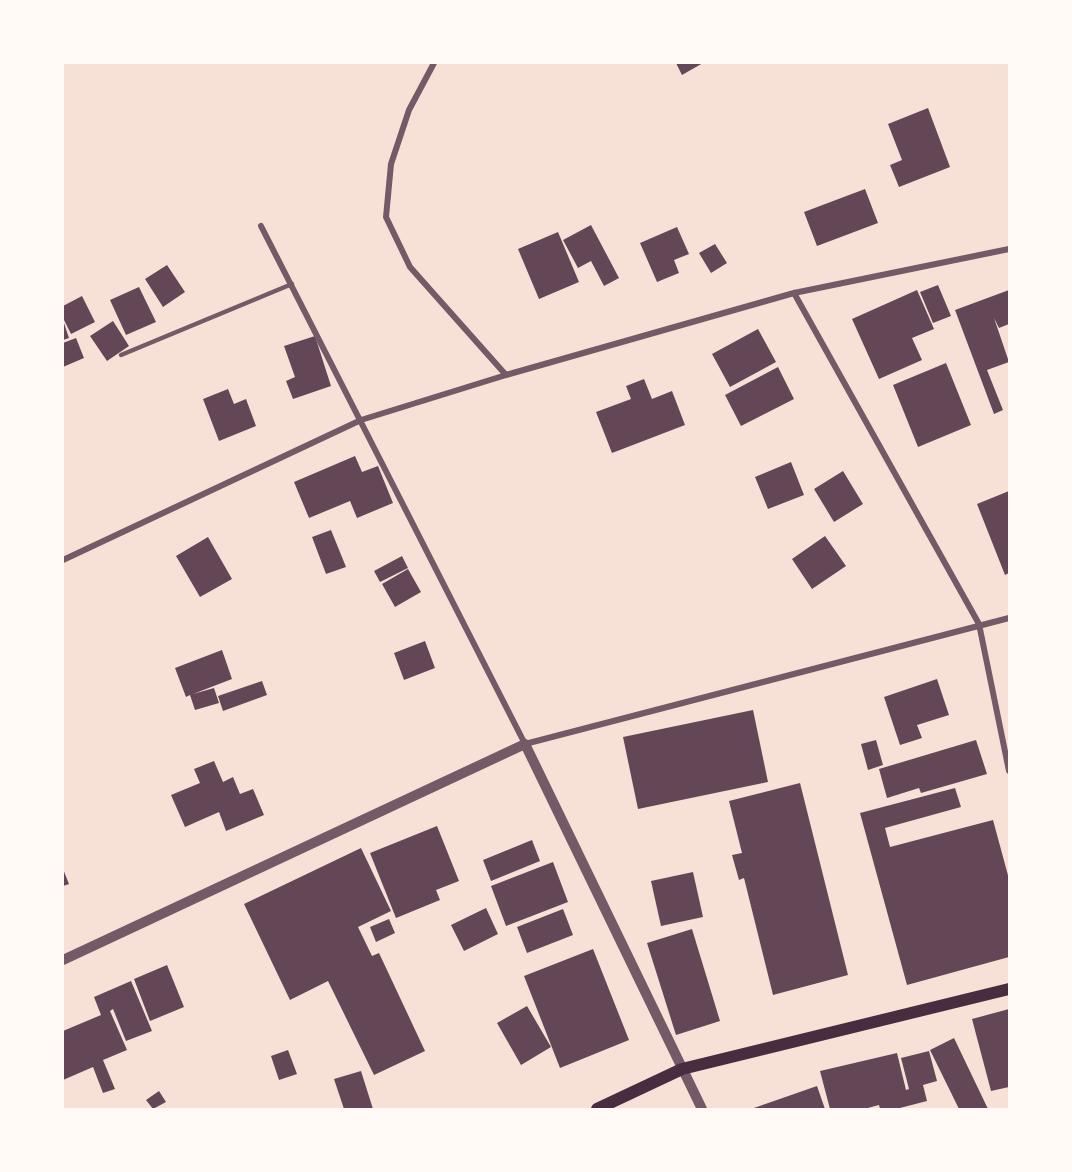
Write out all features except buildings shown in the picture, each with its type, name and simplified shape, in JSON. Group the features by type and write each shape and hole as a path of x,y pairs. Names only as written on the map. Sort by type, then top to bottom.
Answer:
{"main road":[{"path":"597,1109 682,1069 1009,989"}],"street":[{"path":"434,63 409,110 391,164 386,217 410,267 506,375"},
{"path":"261,226 525,744 702,1109"},
{"path":"63,560 361,420 506,375 794,293 1009,249"},
{"path":"794,293 979,624 1009,771"},
{"path":"63,960 525,744 1009,618"}],"lane":[{"path":"121,355 291,284"}]}
